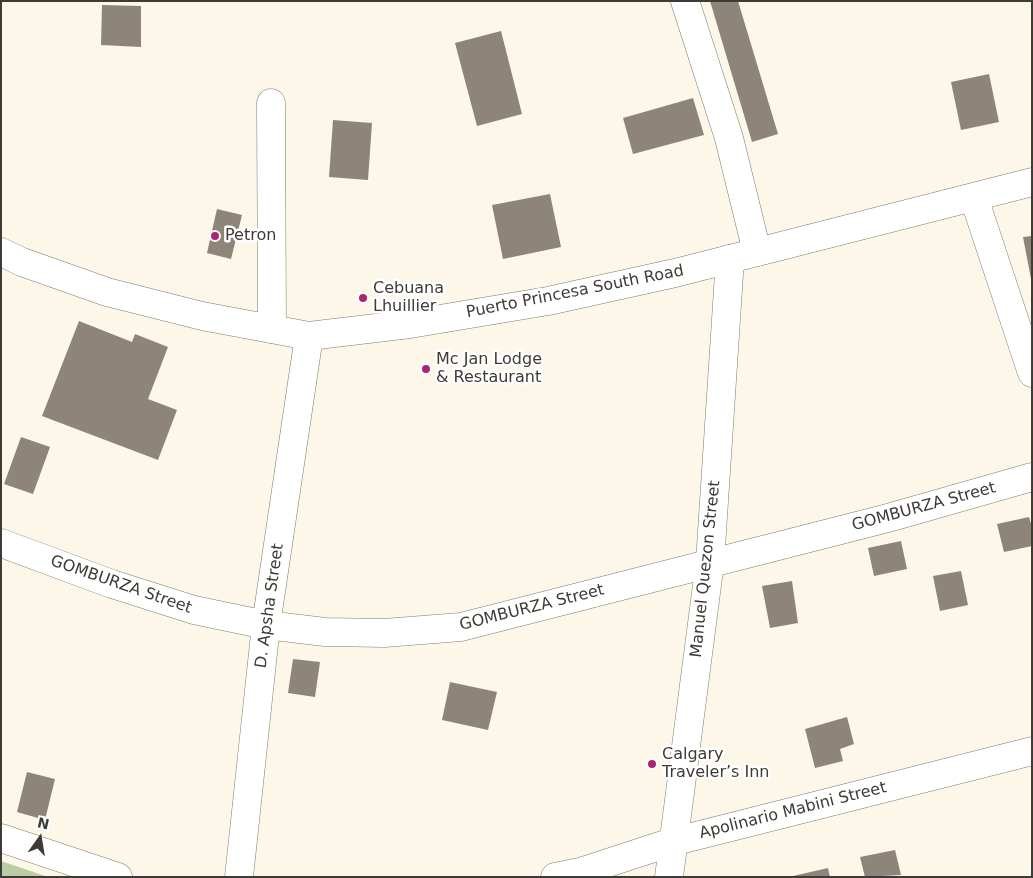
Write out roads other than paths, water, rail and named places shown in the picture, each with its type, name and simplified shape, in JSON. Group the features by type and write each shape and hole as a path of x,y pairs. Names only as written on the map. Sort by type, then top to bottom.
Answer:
{"street":[{"path":"685,1 729,138 757,252"},
{"path":"272,103 272,329"},
{"name":"Puerto Princesa South Road","path":"1,252 22,262 107,292 202,316 309,336 410,324 548,301 675,273 1032,182"},
{"path":"974,198 1032,373"},
{"name":"Manuel Quezon Street","path":"669,877 672,842 710,562 730,259"},
{"name":"D. Apsha Street","path":"239,877 266,626 309,336"},
{"name":"GOMBURZA Street","path":"1,543 112,584 194,610 266,626 325,632 384,633 461,627 888,518 1032,477"},
{"name":"Apolinario Mabini Street","path":"555,877 580,872 672,842 1032,751"},
{"path":"1,838 118,877"}],"place":[{"name":"Petron","path":"215,236"},
{"name":"Cebuana Lhuillier","path":"363,298"},
{"name":"Mc Jan Lodge & Restaurant","path":"426,369"},
{"name":"Calgary Traveler’s Inn","path":"652,764"}]}
